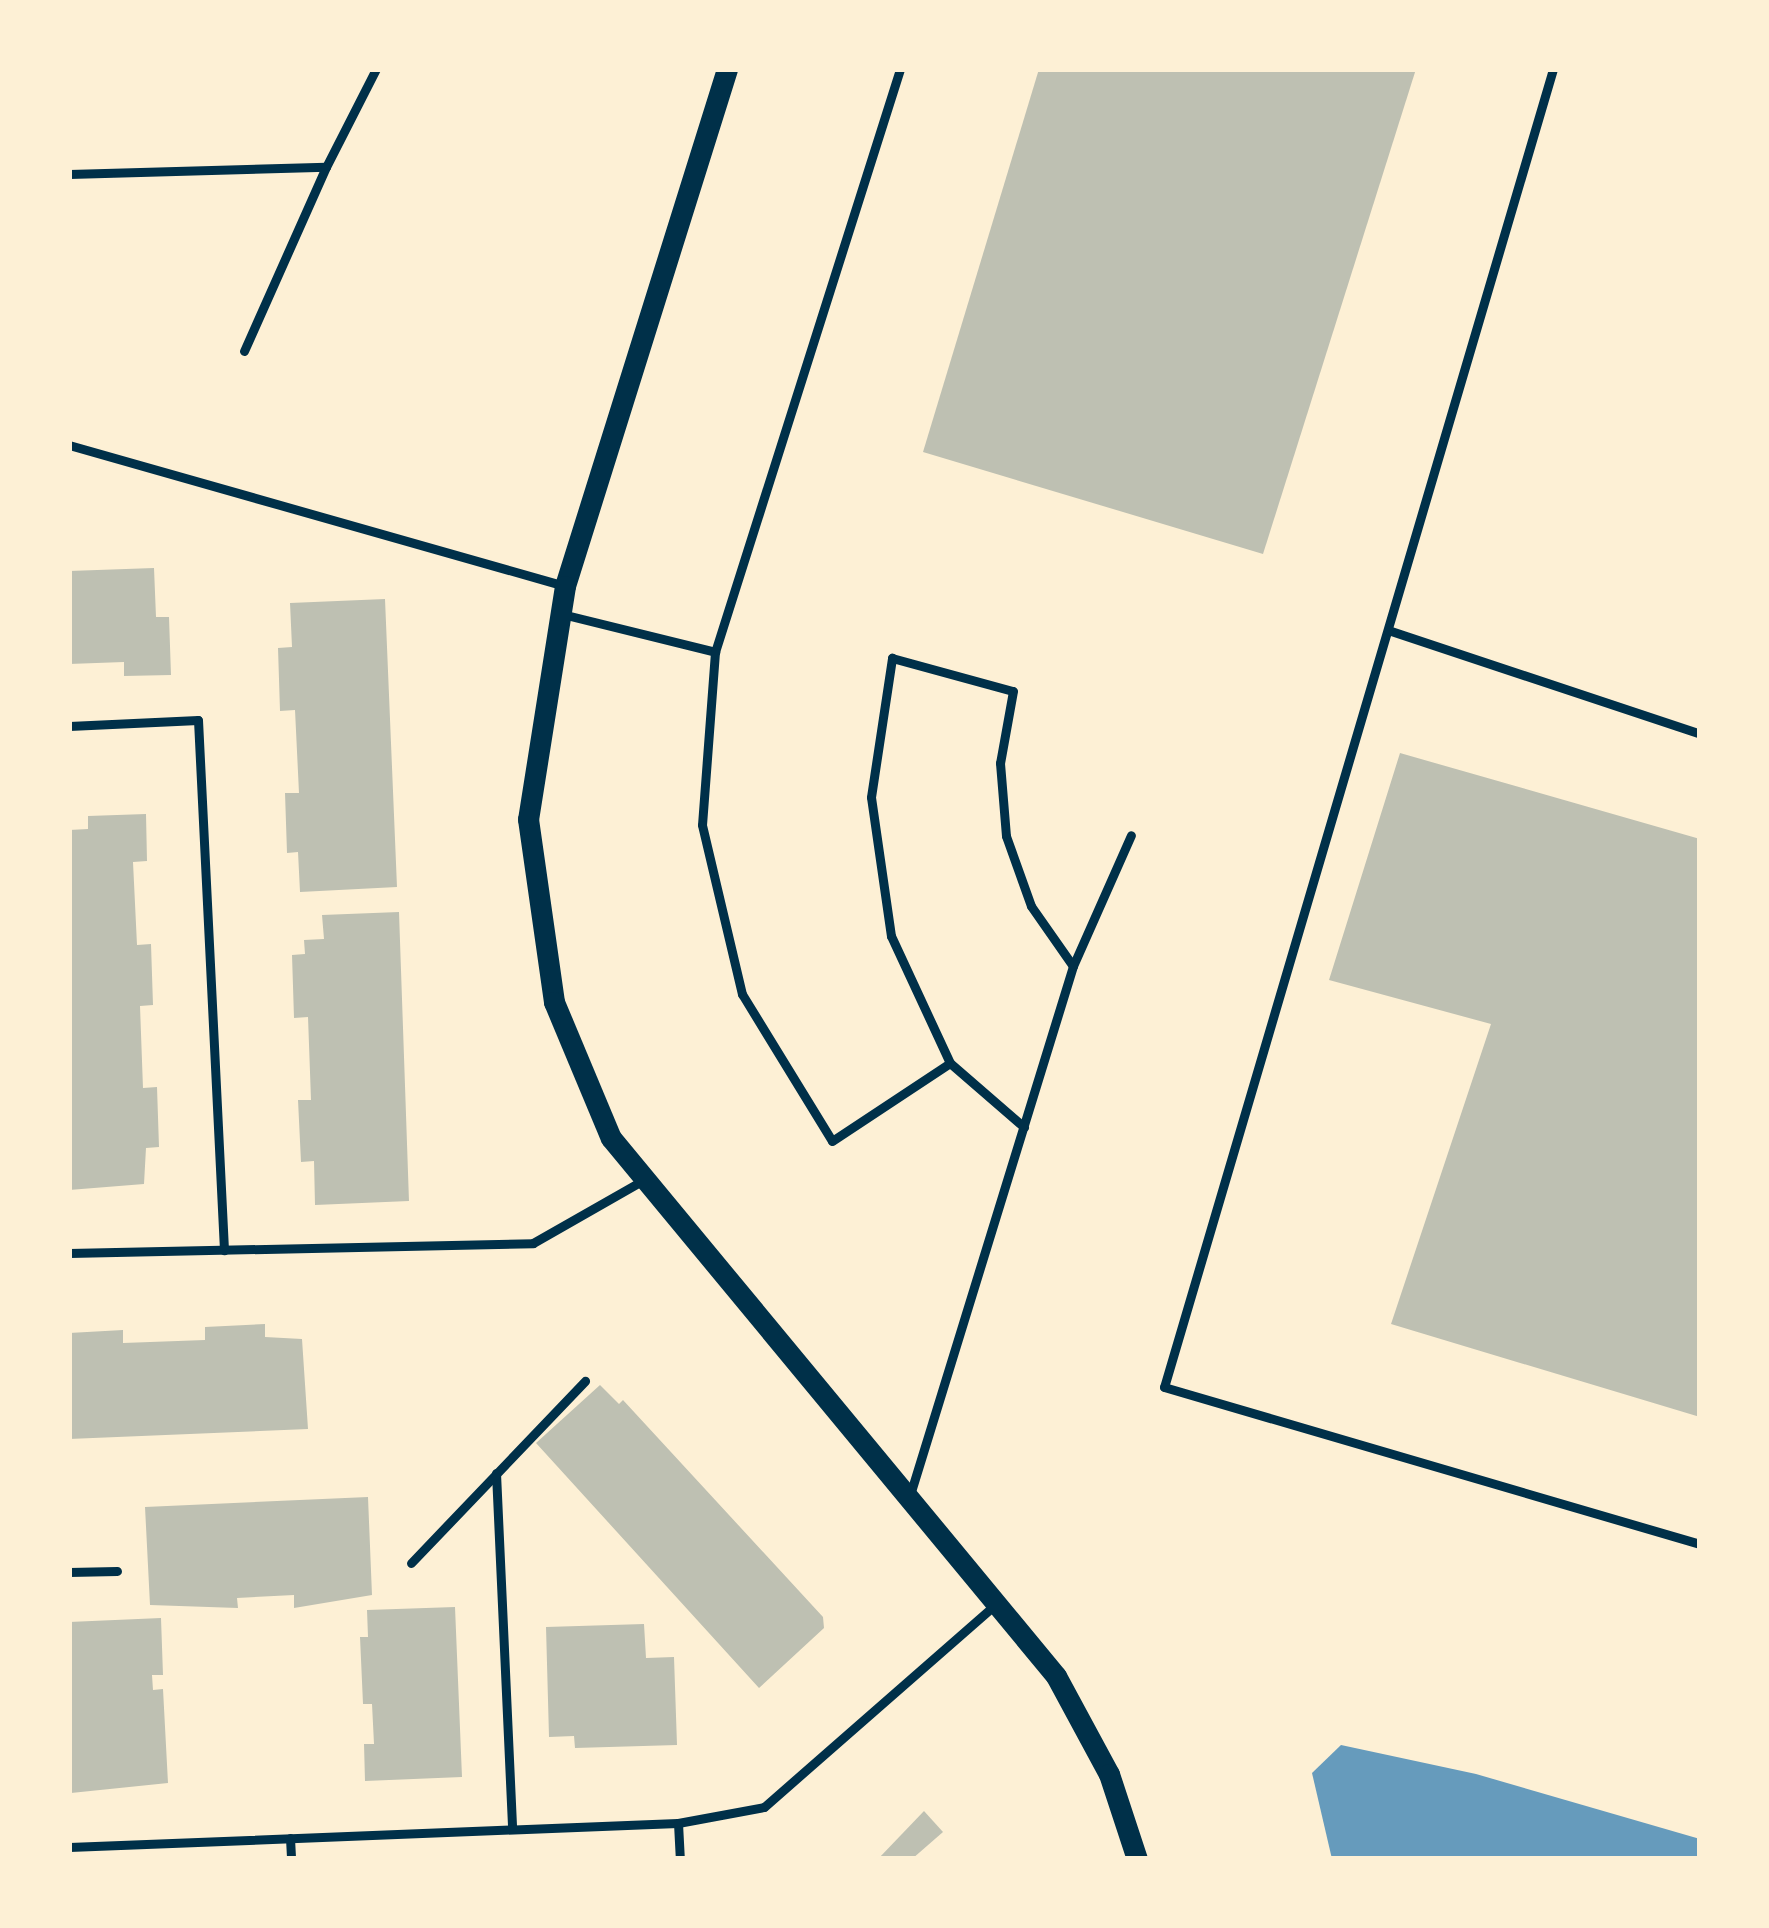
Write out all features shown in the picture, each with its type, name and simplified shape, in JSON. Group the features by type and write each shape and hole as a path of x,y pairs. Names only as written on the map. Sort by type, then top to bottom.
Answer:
{"street":[{"path":"728,69 565,586 528,819 554,1002 610,1138 1001,1601 1056,1676 1109,1774 1137,1859"}],"lane":[{"path":"244,350 376,69"},
{"path":"900,69 715,652 702,825 742,994 832,1141 950,1063"},
{"path":"1552,69 1164,1387 1700,1544"},
{"path":"69,174 326,167"},
{"path":"69,445 565,586"},
{"path":"561,614 715,652"},
{"path":"1388,630 1700,734"},
{"path":"1024,1127 950,1063 888,913 871,797 892,658 1013,691 1000,763 1006,836 1031,906 1073,965"},
{"path":"69,726 198,719 224,1250"},
{"path":"910,1495 1073,965 1131,835"},
{"path":"69,1253 533,1243 645,1179"},
{"path":"411,1563 585,1381"},
{"path":"496,1473 512,1829"},
{"path":"69,1572 117,1571"},
{"path":"69,1847 678,1823 764,1807 1001,1601"},
{"path":"678,1823 680,1859"},
{"path":"290,1838 291,1859"},
{"path":"219,1841 220,1859"}],"water":[{"path":"1341,1745 1476,1774 1700,1839 1700,1859 1332,1859 1312,1773"}],"building":[{"path":"1039,69 1416,69 1263,554 923,452"},
{"path":"154,568 156,617 169,617 171,675 124,676 124,662 69,664 69,571"},
{"path":"385,599 397,887 300,892 298,852 287,853 285,793 299,793 295,710 280,711 278,648 292,647 290,603"},
{"path":"1400,753 1700,839 1700,1417 1391,1324 1491,1024 1329,980"},
{"path":"146,814 147,861 133,862 137,945 151,944 153,1005 140,1006 143,1088 157,1087 159,1147 146,1148 144,1184 69,1190 69,830 88,829 88,816"},
{"path":"399,912 409,1201 315,1205 314,1161 301,1162 298,1100 311,1100 308,1017 294,1018 292,955 305,954 304,940 324,939 322,915"},
{"path":"265,1324 265,1337 302,1339 308,1429 69,1439 69,1333 123,1330 123,1343 205,1340 205,1327"},
{"path":"600,1385 619,1404 623,1400 823,1617 824,1628 759,1688 536,1443"},
{"path":"368,1497 372,1595 294,1608 294,1595 237,1598 238,1608 150,1605 145,1507"},
{"path":"455,1607 462,1777 365,1781 364,1744 374,1744 372,1704 363,1704 360,1637 368,1637 367,1610"},
{"path":"161,1618 163,1675 152,1675 153,1690 163,1689 168,1783 71,1793 69,1622"},
{"path":"644,1624 646,1658 674,1657 677,1745 575,1748 574,1736 549,1737 546,1627"},
{"path":"924,1811 943,1832 912,1859 878,1859"}]}
